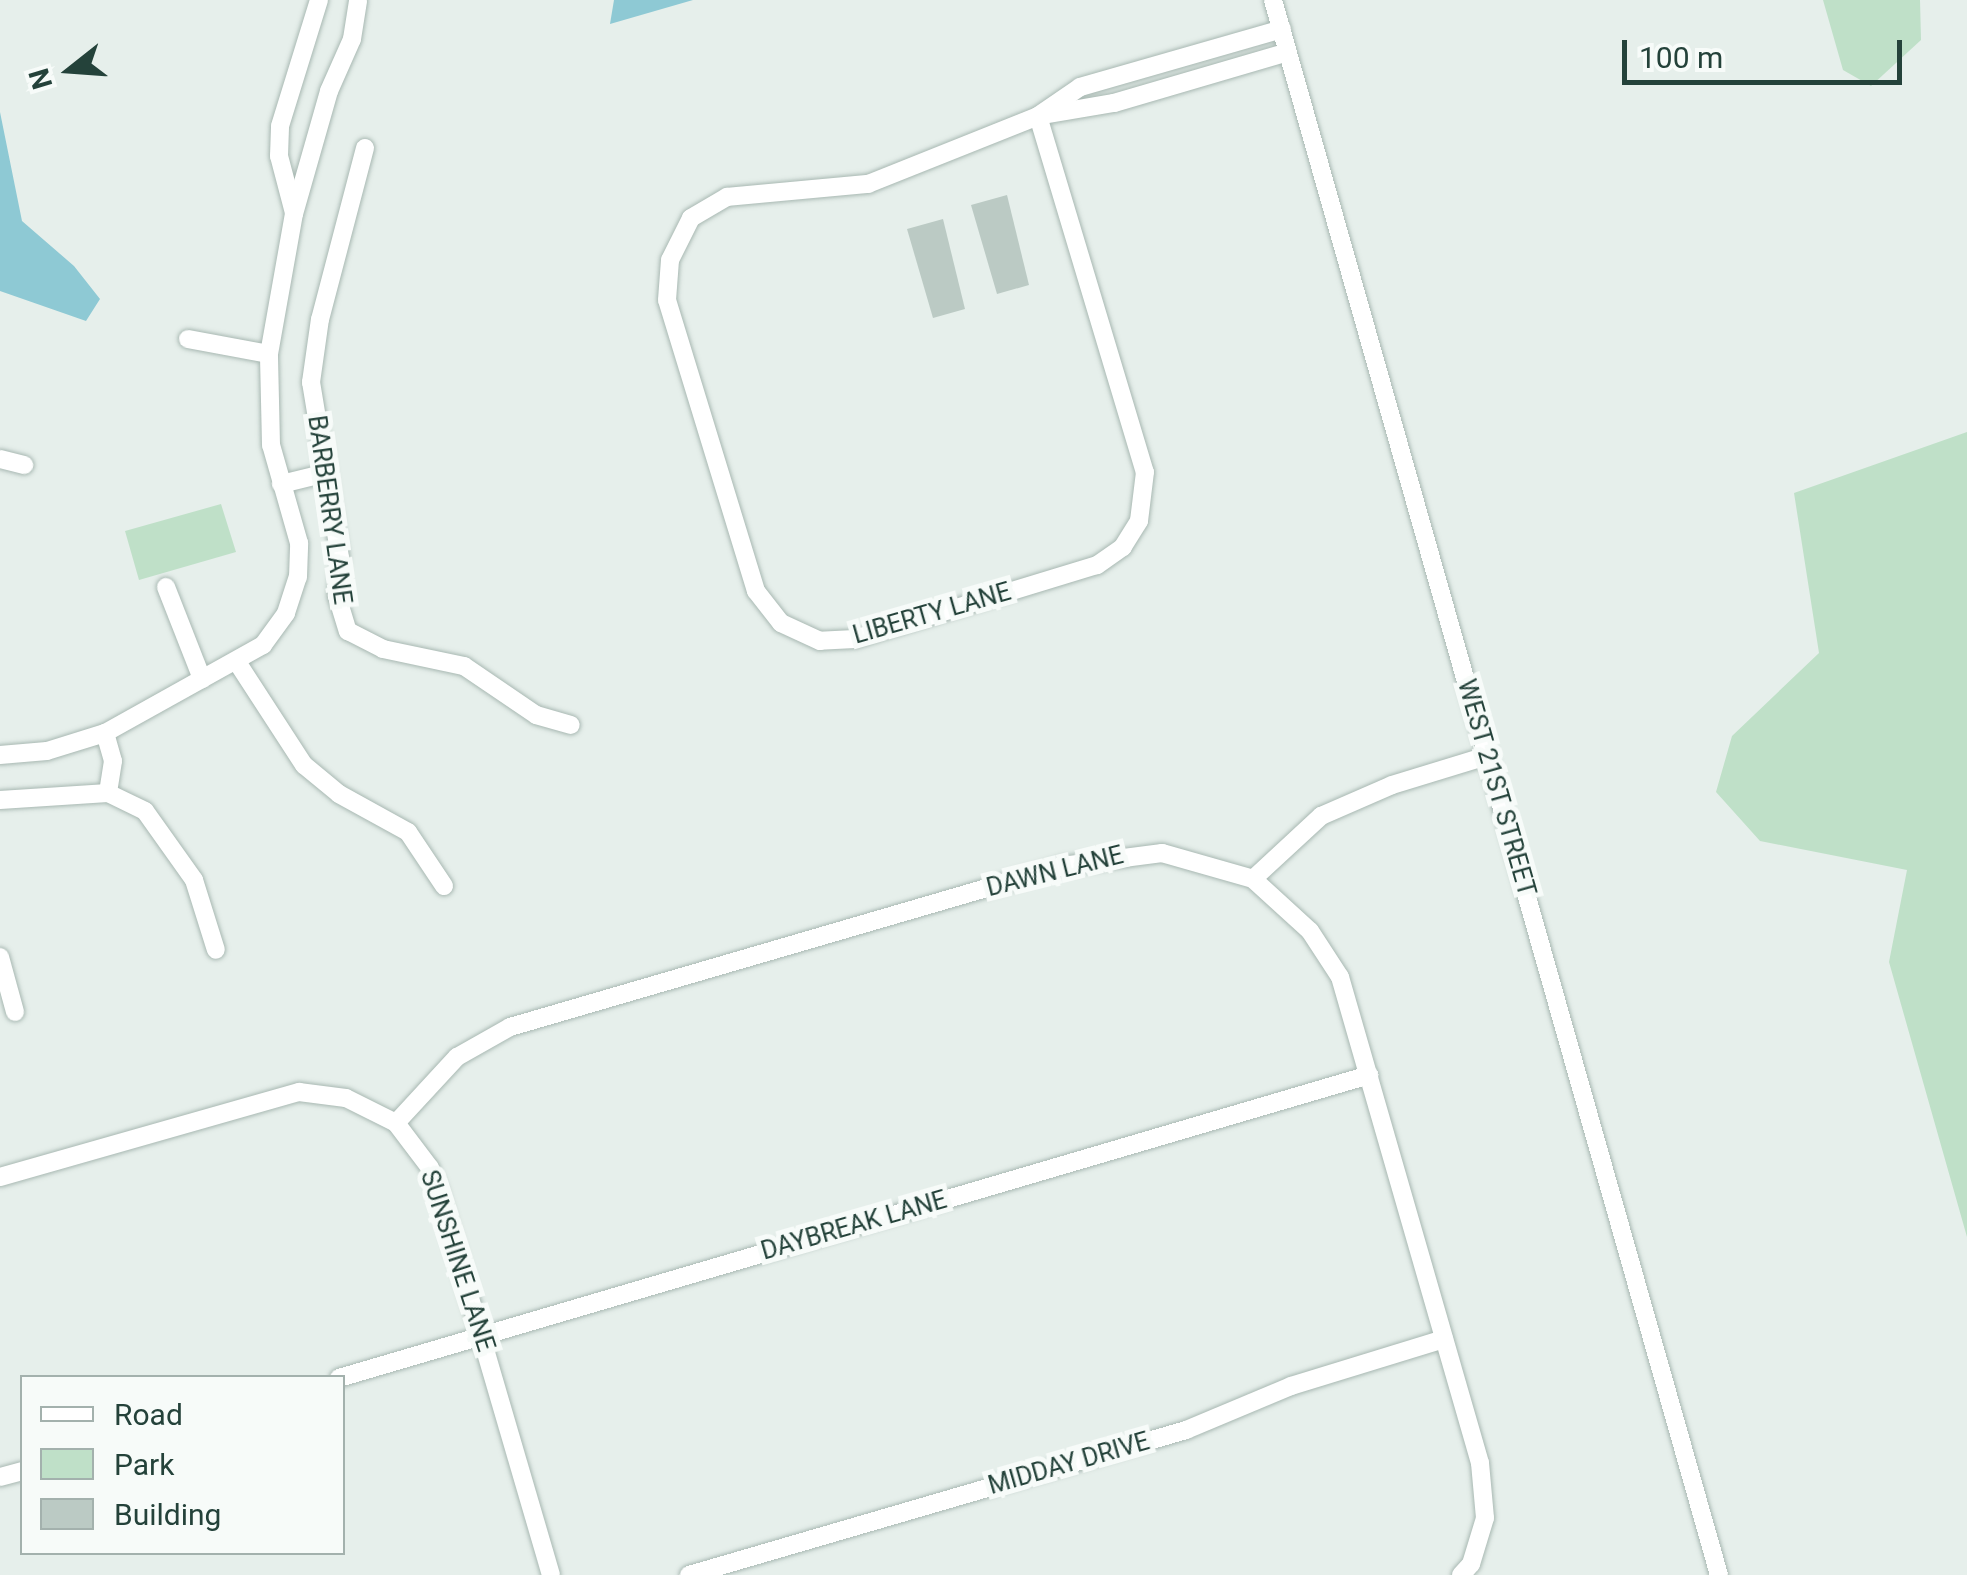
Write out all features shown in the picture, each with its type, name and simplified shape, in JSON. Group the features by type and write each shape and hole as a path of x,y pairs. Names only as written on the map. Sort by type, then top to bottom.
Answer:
{"street":[{"path":"294,214 279,156 280,126 319,0"},
{"path":"0,756 48,751 106,733 263,645 286,613 298,577 299,542 271,445 268,354 294,214 329,91 352,39 358,0"},
{"name":"WEST 21ST STREET","path":"1274,0 1719,1575"},
{"name":"LIBERTY LANE","path":"1038,116 1145,472 1140,522 1124,547 1097,565 855,639 820,641 781,622 756,591 667,300 670,260 692,218 727,197 868,184 1038,116 1080,88 1282,30"},
{"name":"LIBERTY LANE","path":"1038,116 1114,103 1288,52"},
{"name":"BARBERRY LANE","path":"365,148 320,319 312,382 340,558 337,596 348,631 383,649 464,666 536,715 572,726"},
{"path":"188,339 268,354"},
{"path":"0,459 24,464"},
{"path":"281,484 326,473"},
{"path":"166,587 202,679"},
{"path":"237,662 304,765 340,794 408,832 444,886"},
{"path":"106,733 113,761 108,793"},
{"path":"1253,879 1320,816 1392,785 1487,756"},
{"path":"0,800 108,793 146,811 176,848 216,950"},
{"name":"DAWN LANE","path":"396,1123 457,1057 498,1032 1062,866 1162,854 1253,879 1330,956 1369,1076 1480,1464 1485,1518 1466,1570"},
{"path":"0,956 15,1012"},
{"name":"DAYBREAK LANE","path":"345,1377 1369,1076"},
{"name":"SUNSHINE LANE","path":"0,1177 300,1092 346,1098 396,1123 430,1168 551,1575"},
{"name":"MIDDAY DRIVE","path":"689,1575 1186,1430 1291,1386 1444,1338"},
{"path":"1466,1570 1488,1574"}],"green space":[{"path":"1823,0 1920,0 1921,40 1871,86 1843,70"},
{"path":"1967,432 1967,1237 1889,962 1907,870 1760,841 1716,792 1732,736 1819,653 1794,493"},
{"path":"221,504 236,552 139,580 125,531"}],"water":[{"path":"614,0 693,0 610,24"},
{"path":"0,112 22,221 74,266 100,299 86,321 0,291"}],"building":[{"path":"1007,195 1029,285 997,294 971,205"},
{"path":"943,219 965,309 933,318 907,229"}]}
